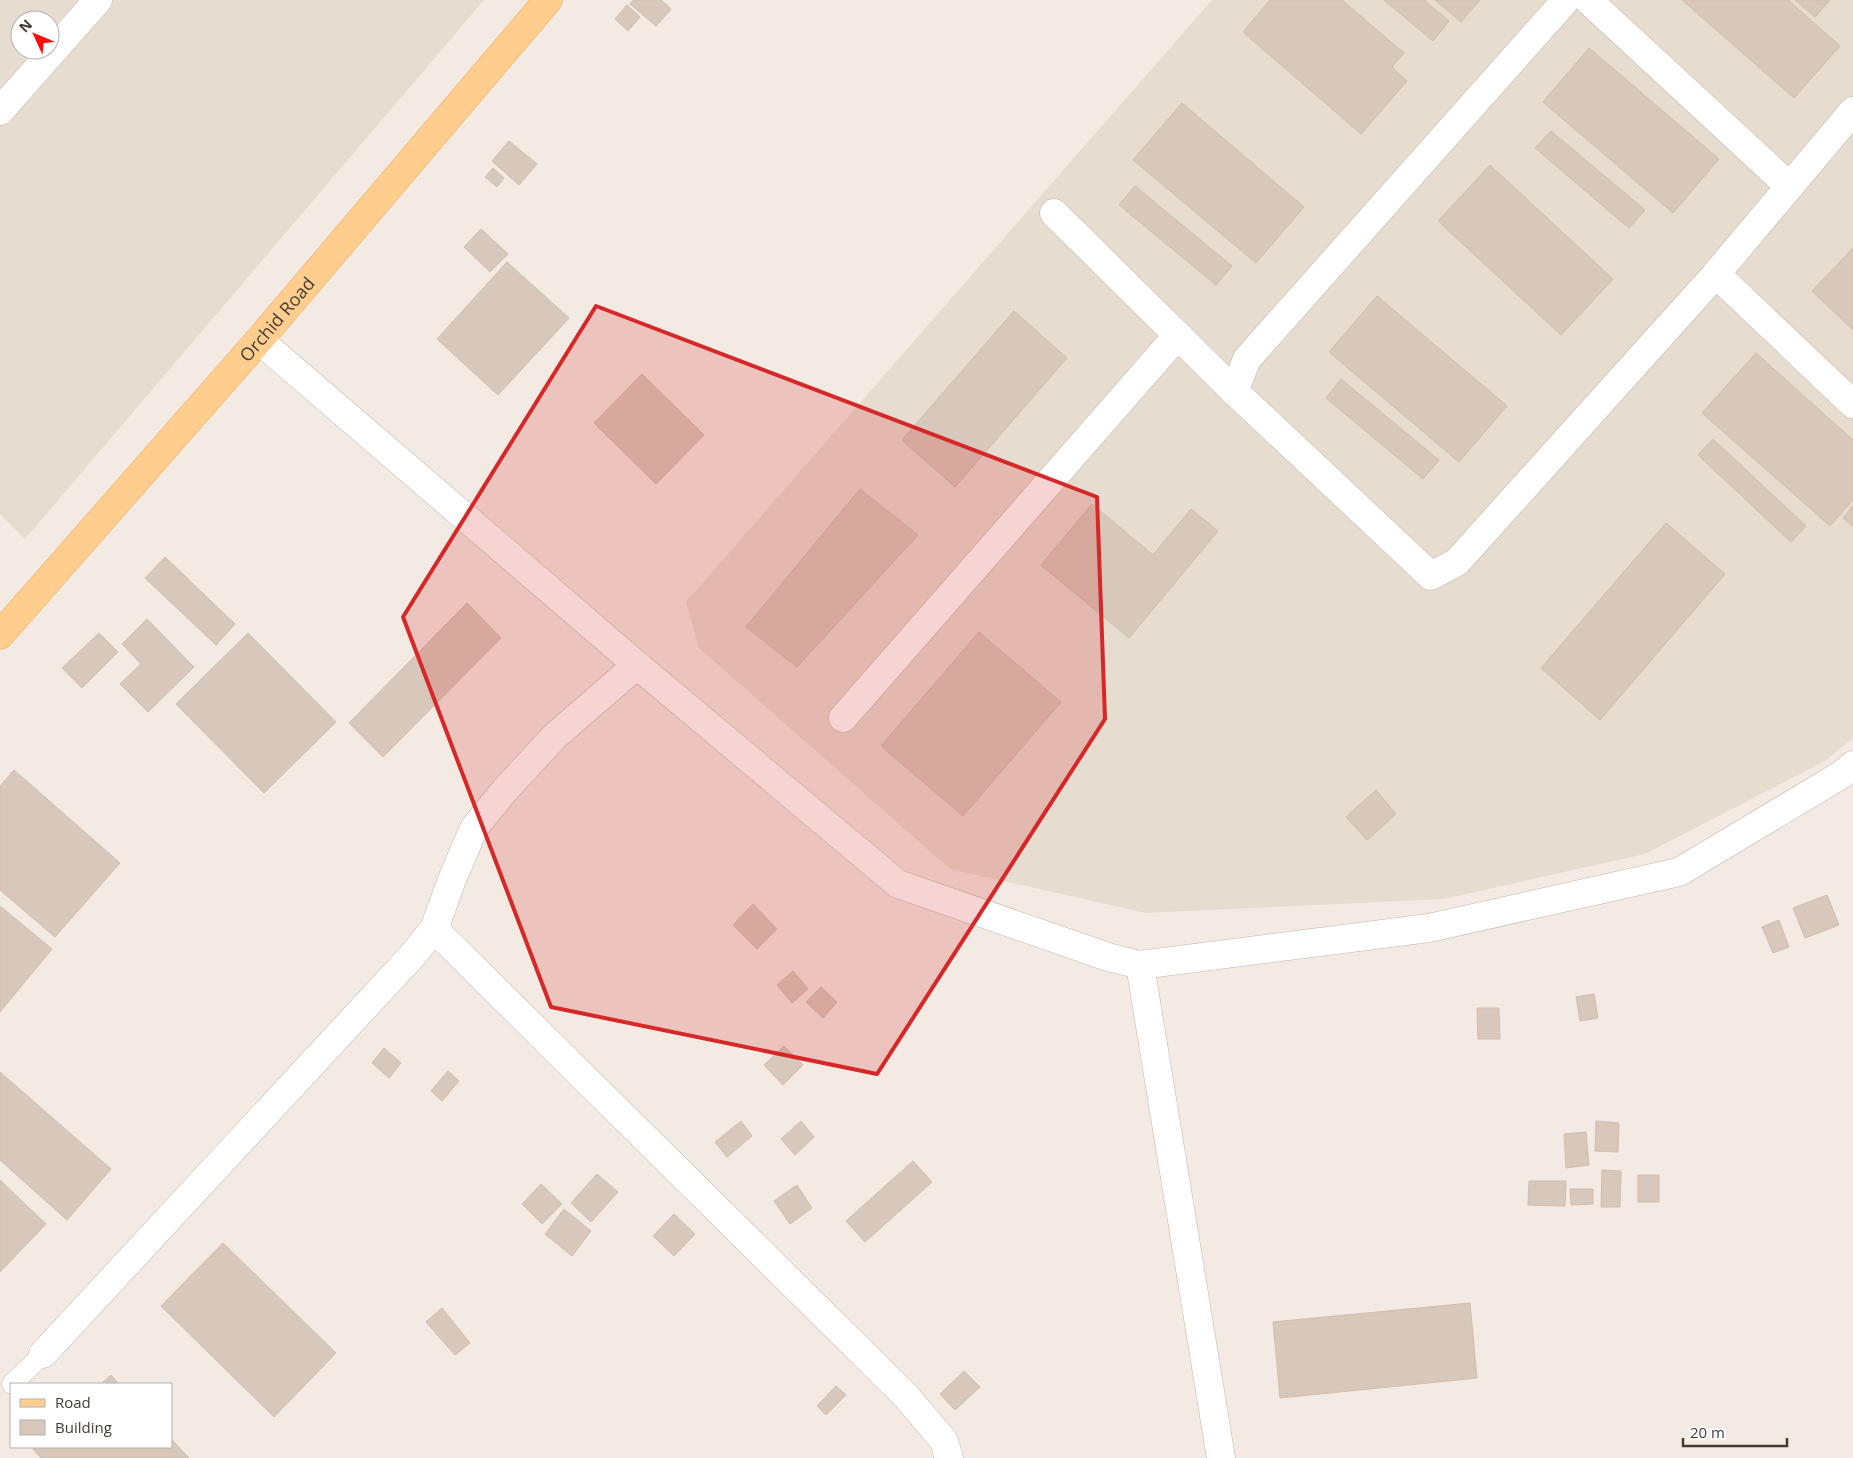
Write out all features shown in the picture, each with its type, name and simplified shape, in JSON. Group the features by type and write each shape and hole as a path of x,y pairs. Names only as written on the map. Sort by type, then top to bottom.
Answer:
{"main road":[{"name":"Orchid Road","path":"0,635 259,340 548,0"}],"street":[{"path":"0,111 98,0"},
{"path":"1234,391 1247,358 1566,0"},
{"path":"1588,0 1790,186"},
{"path":"1054,213 1234,391 1431,576 1457,562 1716,274 1853,111"},
{"path":"1716,274 1853,404"},
{"path":"843,718 1178,335"},
{"path":"259,340 637,665 898,884 1108,957 1140,966 1429,928 1679,872 1841,775 1853,765"},
{"path":"43,1354 411,957 434,929 474,828 505,790 555,736 637,665"},
{"path":"434,929 906,1396 944,1441 949,1458"},
{"path":"1140,966 1221,1458"}],"lane":[{"path":"14,1383 43,1354"},
{"path":"0,1396 10,1387"}],"highlighted area":[{"path":"596,306 1097,497 1105,719 877,1074 551,1007 403,617"}],"shaded area":[{"path":"0,0 484,0 25,539 0,514"},
{"path":"1212,0 1853,0 1853,738 1825,761 1645,854 1444,899 1146,913 950,869 699,648 686,602"}],"building":[{"path":"633,0 661,0 671,9 656,26 630,4"},
{"path":"1270,0 1342,0 1404,53 1392,67 1407,81 1361,134 1243,32"},
{"path":"1384,0 1424,0 1449,21 1433,41"},
{"path":"1435,0 1480,0 1461,22"},
{"path":"1682,0 1788,0 1840,46 1794,98"},
{"path":"1795,0 1830,0 1815,17"},
{"path":"627,5 640,17 628,31 615,19"},
{"path":"1589,48 1719,159 1673,213 1543,102"},
{"path":"1182,103 1304,207 1256,263 1133,160"},
{"path":"1551,131 1645,210 1629,228 1535,148"},
{"path":"509,141 537,164 519,185 492,161"},
{"path":"1490,165 1613,279 1561,335 1438,221"},
{"path":"493,168 504,178 497,187 485,177"},
{"path":"1135,186 1232,266 1216,285 1119,205"},
{"path":"481,229 508,254 490,272 464,247"},
{"path":"1853,248 1853,330 1812,291"},
{"path":"507,262 569,318 498,395 437,339"},
{"path":"1377,296 1507,406 1459,462 1329,352"},
{"path":"1014,311 1067,358 955,487 902,440"},
{"path":"1756,353 1853,440 1853,500 1830,526 1702,413"},
{"path":"642,374 704,435 656,484 594,423"},
{"path":"1341,379 1439,460 1423,479 1326,398"},
{"path":"1713,439 1806,526 1791,542 1698,455"},
{"path":"860,489 918,535 797,667 746,627"},
{"path":"1092,504 1153,555 1191,509 1218,531 1129,638 1041,565"},
{"path":"1853,506 1853,527 1843,518"},
{"path":"1666,523 1725,574 1600,720 1541,668"},
{"path":"165,557 235,624 216,645 145,578"},
{"path":"467,603 501,638 383,757 349,723"},
{"path":"147,619 194,667 148,712 120,684 141,664 122,644"},
{"path":"979,632 1061,702 963,816 881,746"},
{"path":"99,633 118,652 82,688 62,668"},
{"path":"248,633 336,722 264,793 176,704"},
{"path":"14,770 120,863 55,937 0,890 0,786"},
{"path":"1376,790 1396,814 1367,840 1346,817"},
{"path":"1827,895 1839,925 1805,938 1793,908"},
{"path":"753,904 777,929 757,949 733,925"},
{"path":"0,906 52,949 0,1012"},
{"path":"1779,920 1789,947 1773,953 1762,927"},
{"path":"793,971 808,989 792,1003 777,985"},
{"path":"821,987 837,1002 823,1018 806,1002"},
{"path":"1594,994 1598,1018 1580,1021 1576,997"},
{"path":"1477,1008 1499,1008 1500,1039 1478,1039"},
{"path":"784,1046 803,1065 783,1085 764,1065"},
{"path":"384,1048 401,1063 389,1078 372,1063"},
{"path":"448,1071 459,1081 442,1101 431,1091"},
{"path":"0,1072 111,1169 67,1220 0,1160"},
{"path":"741,1121 752,1136 727,1157 715,1142"},
{"path":"801,1121 814,1137 795,1155 781,1139"},
{"path":"1596,1121 1619,1123 1618,1152 1595,1151"},
{"path":"1586,1132 1589,1165 1566,1168 1564,1134"},
{"path":"913,1161 932,1182 865,1242 846,1221"},
{"path":"1602,1170 1621,1171 1620,1207 1601,1207"},
{"path":"597,1174 618,1192 591,1222 571,1203"},
{"path":"1638,1175 1659,1175 1659,1202 1638,1202"},
{"path":"0,1180 46,1224 0,1272"},
{"path":"1529,1181 1566,1181 1565,1206 1528,1205"},
{"path":"541,1184 562,1204 542,1224 522,1204"},
{"path":"797,1185 812,1208 790,1224 774,1201"},
{"path":"1570,1189 1593,1189 1593,1204 1571,1205"},
{"path":"564,1209 591,1231 572,1256 545,1234"},
{"path":"674,1214 695,1234 674,1256 653,1236"},
{"path":"223,1243 336,1353 274,1417 161,1306"},
{"path":"1470,1303 1477,1378 1280,1398 1273,1322"},
{"path":"442,1308 470,1343 455,1355 426,1322"},
{"path":"964,1371 980,1387 955,1410 940,1394"},
{"path":"111,1375 118,1383 102,1383"},
{"path":"836,1386 846,1395 826,1415 817,1406"},
{"path":"172,1440 189,1458 41,1458 33,1449 172,1448"}]}
